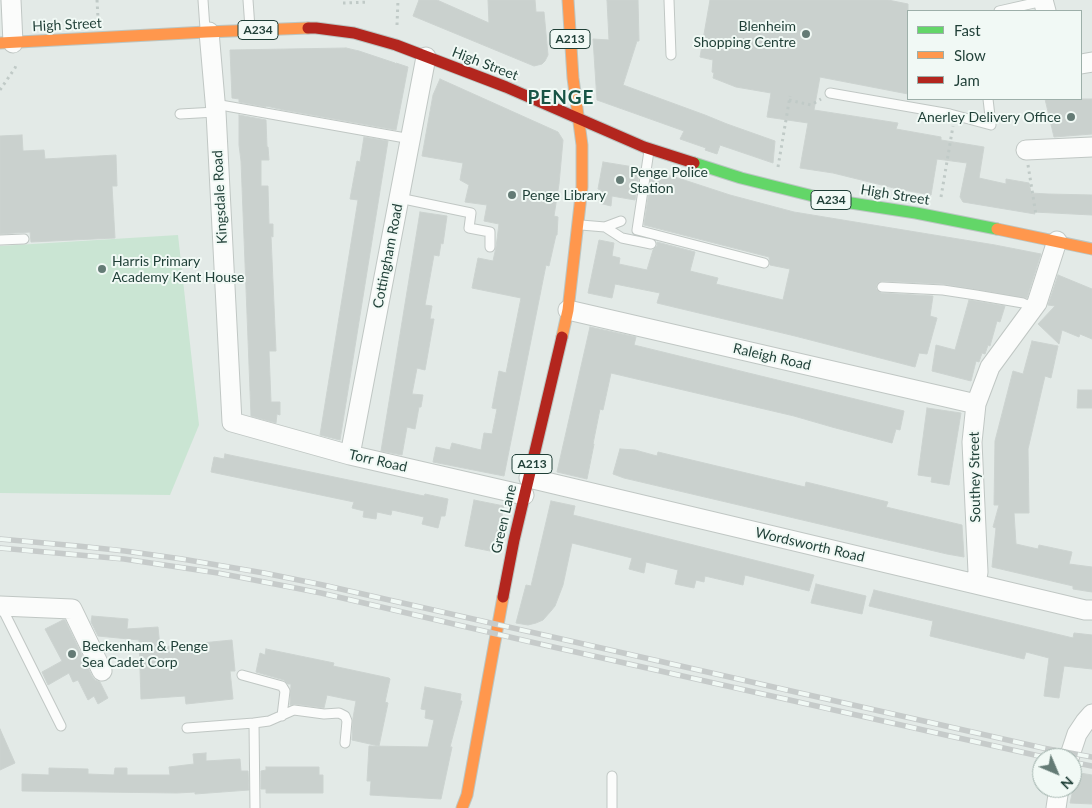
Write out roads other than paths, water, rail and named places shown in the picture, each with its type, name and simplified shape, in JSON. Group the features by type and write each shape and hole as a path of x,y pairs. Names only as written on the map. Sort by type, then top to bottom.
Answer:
{"main road":[{"name":"A213","path":"568,0 573,78 578,118"},
{"name":"High Street","path":"10,43 316,28 354,33 396,46 506,87 650,148 741,178 825,199 938,217 1092,249"},
{"name":"Green Lane","path":"462,808 467,795 514,540 568,310 582,187 582,145 578,118"}],"street":[{"path":"10,43 12,0"},
{"name":"Kingsdale Road","path":"207,32 216,108 232,422"},
{"name":"Cottingham Road","path":"350,455 426,57"},
{"path":"1026,150 1092,147"},
{"name":"Southey Street","path":"976,584 978,572 972,442 976,404 990,367 1037,303 1056,241"},
{"name":"Raleigh Road","path":"568,310 976,404"},
{"name":"Torr Road","path":"232,422 350,455 527,487"},
{"name":"Wordsworth Road","path":"527,487 1092,610"},
{"path":"1,606 72,609 102,671"},
{"path":"1072,748 1077,734 1092,714"}],"lane":[{"path":"203,0 207,32"},
{"path":"248,0 250,30"},
{"path":"669,0 671,55"},
{"path":"1003,10 1043,0"},
{"path":"830,94 955,116 991,125 988,100"},
{"path":"180,114 216,108 410,139"},
{"path":"650,148 637,230 764,263"},
{"path":"399,198 471,213 469,228 490,232 490,247"},
{"path":"578,225 606,227 621,221"},
{"path":"606,227 637,245 651,244"},
{"path":"0,240 24,239"},
{"path":"882,286 960,292 1023,303 1034,308"},
{"path":"1,606 61,726"},
{"path":"242,675 282,686 285,690 282,716"},
{"path":"187,728 269,721 294,710 324,714 339,713 345,716 347,721 345,743"},
{"path":"254,723 255,808"},
{"path":"612,776 612,808"}],"railway":[{"path":"0,539 125,551 264,573 1043,748 1092,757"},
{"path":"0,548 124,559 218,573 321,593 1032,754"},
{"path":"1082,764 1092,766"}],"place":[{"name":"Blenheim Shopping Centre","path":"806,34"},
{"name":"Anerley Delivery Office","path":"1071,117"},
{"name":"Penge Police Station","path":"620,180"},
{"name":"Penge Library","path":"512,195"},
{"name":"Harris Primary Academy Kent House","path":"102,269"},
{"name":"Beckenham & Penge Sea Cadet Corp","path":"72,654"}],"district":[{"name":"PENGE","path":"561,98"}]}
